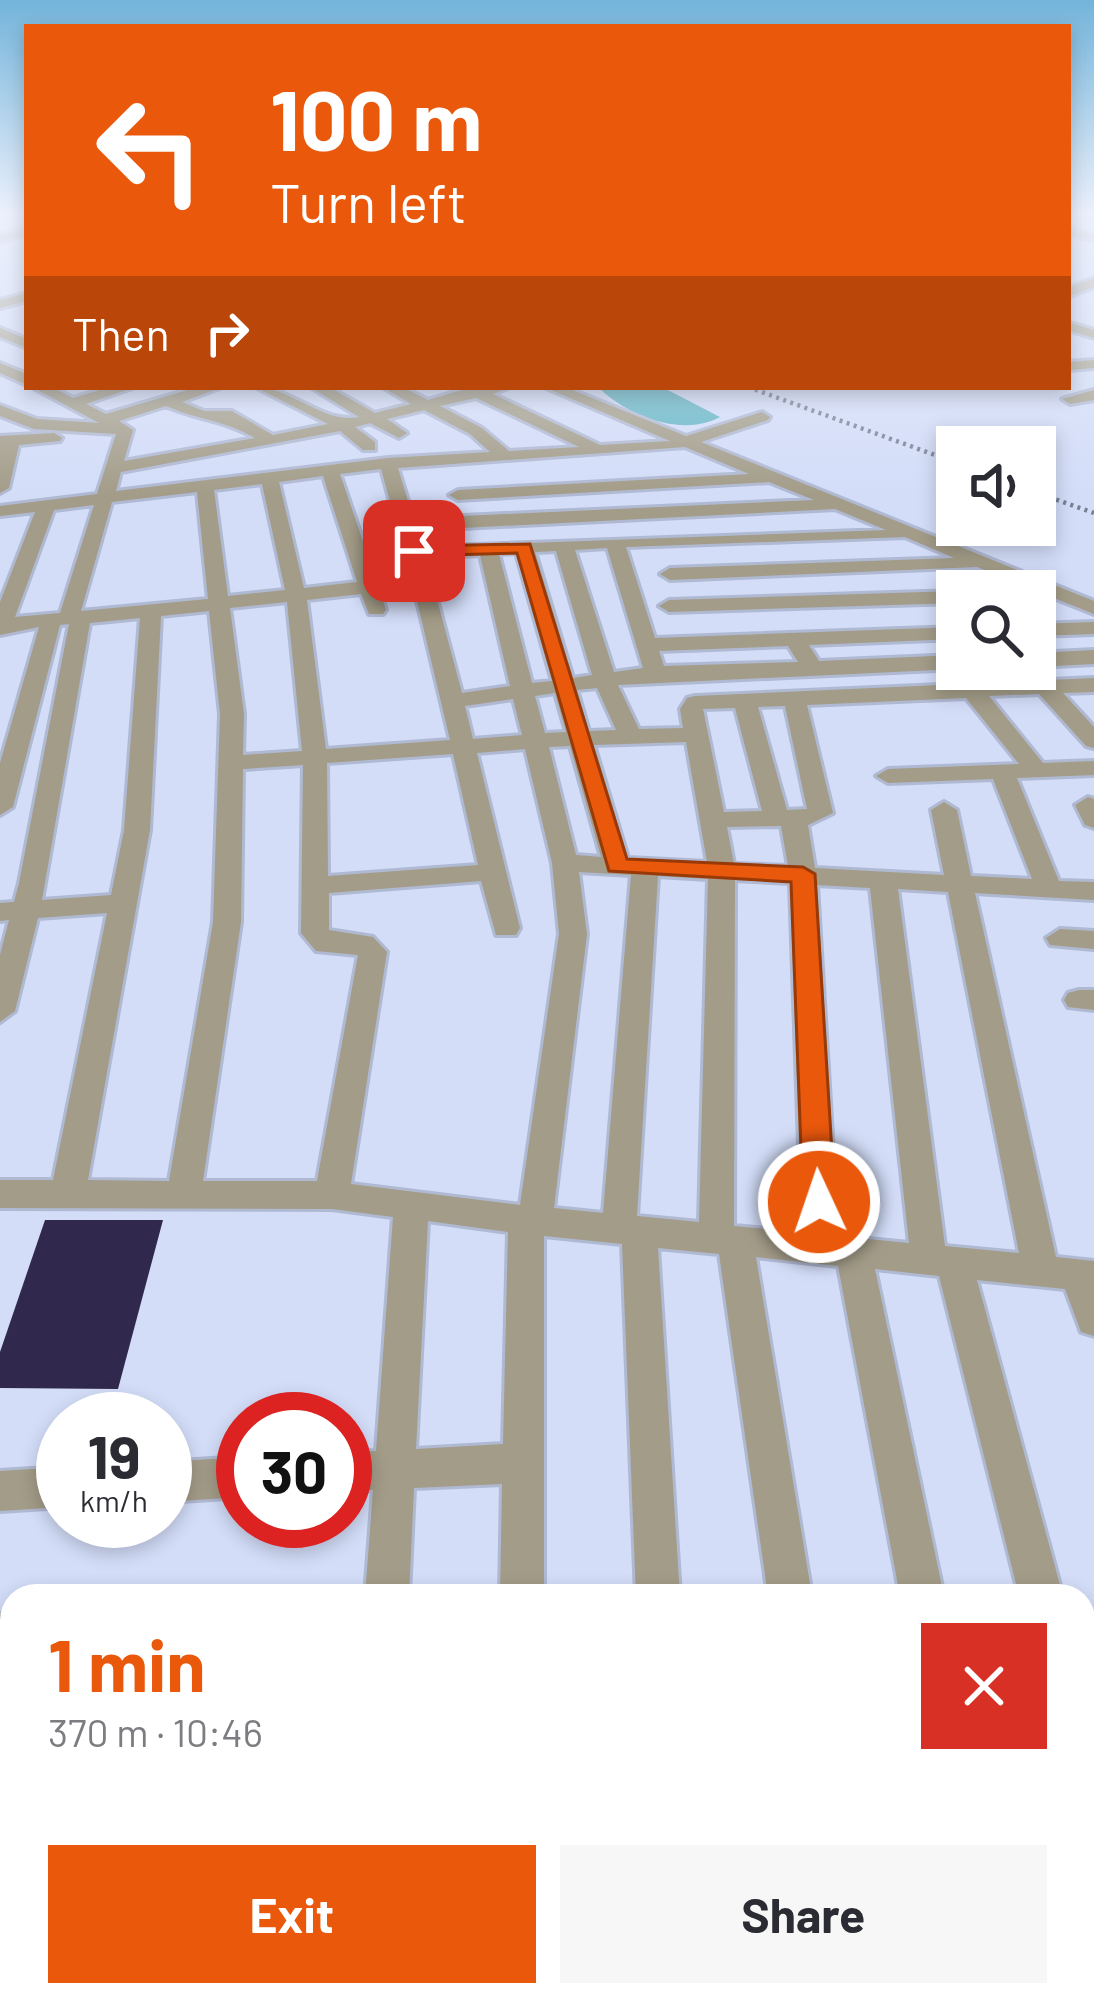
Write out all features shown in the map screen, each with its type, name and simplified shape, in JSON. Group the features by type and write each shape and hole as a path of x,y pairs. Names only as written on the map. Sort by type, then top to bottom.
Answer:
{"street":[{"path":"47,390 74,395 107,390"},
{"path":"108,418 203,390"},
{"path":"219,390 302,435"},
{"path":"269,390 343,425 378,455 414,551 506,928"},
{"path":"324,390 400,433"},
{"path":"397,390 488,439 502,454"},
{"path":"114,468 302,435 470,390 599,449"},
{"path":"560,390 1094,608"},
{"path":"74,395 125,430"},
{"path":"1070,399 1094,395"},
{"path":"167,401 202,416 223,412 271,441"},
{"path":"0,410 34,424 125,430"},
{"path":"0,511 330,471 378,455 451,457 684,442 762,417"},
{"path":"0,807 67,618 125,430"},
{"path":"0,488 6,441 81,436"},
{"path":"451,457 463,522 478,550 521,692 565,863 572,963 531,1221 522,1584"},
{"path":"457,487 743,465"},
{"path":"330,471 376,610"},
{"path":"457,487 774,478"},
{"path":"270,479 296,595 315,757 317,940 363,944 373,952 332,1196"},
{"path":"184,1192 227,922 232,714 205,488"},
{"path":"463,522 840,505"},
{"path":"46,507 1,626 369,587"},
{"path":"358,556 615,542 913,534"},
{"path":"654,644 669,606 670,541"},
{"path":"615,542 654,644 655,673"},
{"path":"564,545 605,680 631,737"},
{"path":"524,547 581,738 631,867 629,1230 657,1584"},
{"path":"670,574 982,562"},
{"path":"1056,594 1060,594"},
{"path":"669,606 936,598"},
{"path":"68,1193 136,830 151,611"},
{"path":"0,1011 13,910 67,618"},
{"path":"1056,630 1094,628"},
{"path":"654,644 936,635"},
{"path":"795,640 812,668"},
{"path":"1056,659 1094,657"},
{"path":"452,701 655,673 936,663"},
{"path":"1056,686 1094,685"},
{"path":"788,1584 726,1240 722,869 692,709 695,703 744,698 947,690"},
{"path":"973,690 1038,772"},
{"path":"1049,690 1094,741"},
{"path":"711,820 817,816 821,809 794,696"},
{"path":"744,698 803,874 837,1251 919,1584"},
{"path":"231,764 463,745 698,735"},
{"path":"888,776 1094,768"},
{"path":"1003,772 1049,889"},
{"path":"944,810 960,884 1071,1274 1094,1320"},
{"path":"565,863 1094,892"},
{"path":"315,886 493,872"},
{"path":"883,879 941,1261 1037,1584"},
{"path":"13,910 123,903"},
{"path":"1060,938 1094,940"},
{"path":"0,1194 332,1196 531,1221 1071,1274"},
{"path":"388,1584 411,1204"},
{"path":"372,1470 524,1462"},
{"path":"0,1491 36,1489"}],"shaded area":[{"path":"602,390 668,390 720,417 705,423 672,424 639,414"}],"building":[{"path":"45,1220 163,1220 118,1389 0,1388 0,1352"}],"railway":[{"path":"756,390 936,455"},
{"path":"1056,499 1094,513"}],"route":[{"path":"414,551 524,547 617,866 803,874 819,1202"}]}
